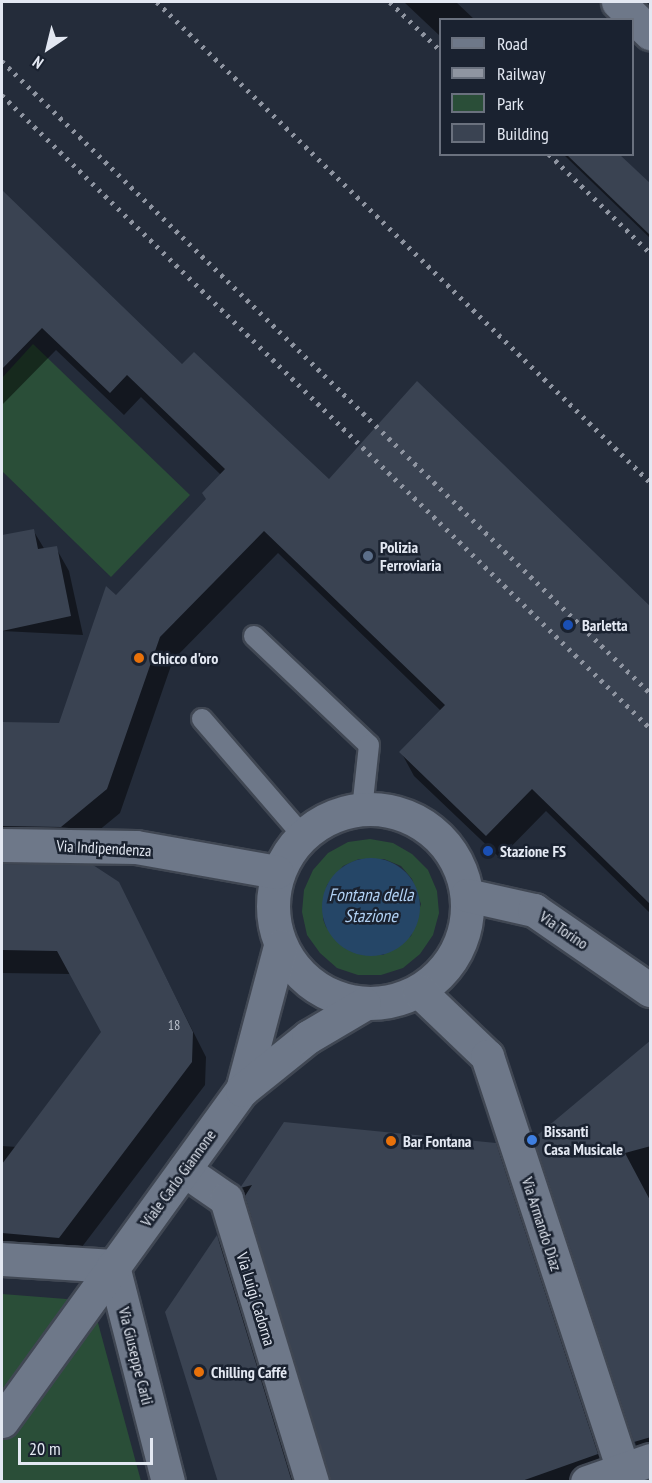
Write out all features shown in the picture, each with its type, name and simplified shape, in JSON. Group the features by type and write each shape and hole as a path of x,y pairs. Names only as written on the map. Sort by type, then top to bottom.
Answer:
{"street":[{"path":"618,2 651,33"},
{"path":"242,1090 280,946 272,897 277,872 302,835 330,816 362,809 392,811 428,829 443,841 459,866 467,895 466,923 458,950 441,974 419,991 393,1002 364,1004 329,996 300,975 280,946"},
{"name":"Via Indipendenza","path":"2,844 136,847 277,872"},
{"name":"Via Torino","path":"467,895 534,909 651,990"},
{"name":"Via Armando Diaz","path":"419,991 487,1056 633,1471"},
{"path":"242,1090 308,1037 364,1004"},
{"name":"Viale Carlo Giannone","path":"2,1421 242,1090"},
{"name":"Via Luigi Cadorna","path":"184,1170 225,1199 312,1482"},
{"path":"2,1259 113,1266"},
{"name":"Via Giuseppe Carli","path":"113,1266 168,1482"},
{"path":"587,1482 633,1471"}],"lane":[{"path":"254,636 369,745 362,809"},
{"path":"202,718 302,835"}],"green space":[{"path":"33,344 190,495 111,577 2,471 2,378"},
{"path":"370,839 393,843 412,854 428,870 437,891 439,913 433,935 420,954 403,968 381,975 358,975 337,968 320,953 307,935 302,912 304,890 313,870 328,853 348,842","holes":["359,859 384,859 401,866 412,879 421,904 411,936 383,955 358,954 326,927 323,919 327,885 343,866"]},
{"path":"2,1294 92,1301 141,1481 2,1481"}],"water":[{"name":"Fontana della Stazione","path":"361,858 381,858 406,872 417,888 420,907 417,926 406,942 381,956 361,956 344,948 330,934 322,917 322,897 330,880 344,866"}],"building":[{"path":"568,156 621,156 651,184 651,236"},
{"path":"2,190 182,364 194,352 329,479 417,381 651,607 651,905 532,789 486,836 399,752 445,705 264,531 160,637 107,789 61,827 2,826 2,722 59,723 106,586 116,595 206,499 202,493 225,469 127,375 110,393 42,328 2,369"},
{"path":"34,529 38,549 57,546 71,616 2,631 2,535"},
{"path":"2,864 93,865 119,882 193,1032 192,1062 59,1238 2,1233 2,1164 101,1032 57,951 2,950"},
{"path":"651,1040 651,1146 625,1153 651,1202 651,1437 634,1442 534,1138"},
{"path":"284,1122 496,1143 598,1454 519,1482 330,1482 245,1196 252,1185 240,1188"},
{"path":"217,1235 292,1482 218,1482 165,1312"}],"railway":[{"path":"157,2 650,482"},
{"path":"390,2 439,49"},
{"path":"2,61 650,693"},
{"path":"2,95 650,728"},
{"path":"551,156 650,253"}],"place":[{"name":"Polizia Ferroviaria","path":"368,556"},
{"name":"Barletta","path":"568,625"},
{"name":"Chicco d'oro","path":"139,658"},
{"name":"Stazione FS","path":"488,851"},
{"name":"Bissanti Casa Musicale","path":"532,1140"},
{"name":"Bar Fontana","path":"391,1141"},
{"name":"Chilling Caffé","path":"199,1372"}]}
